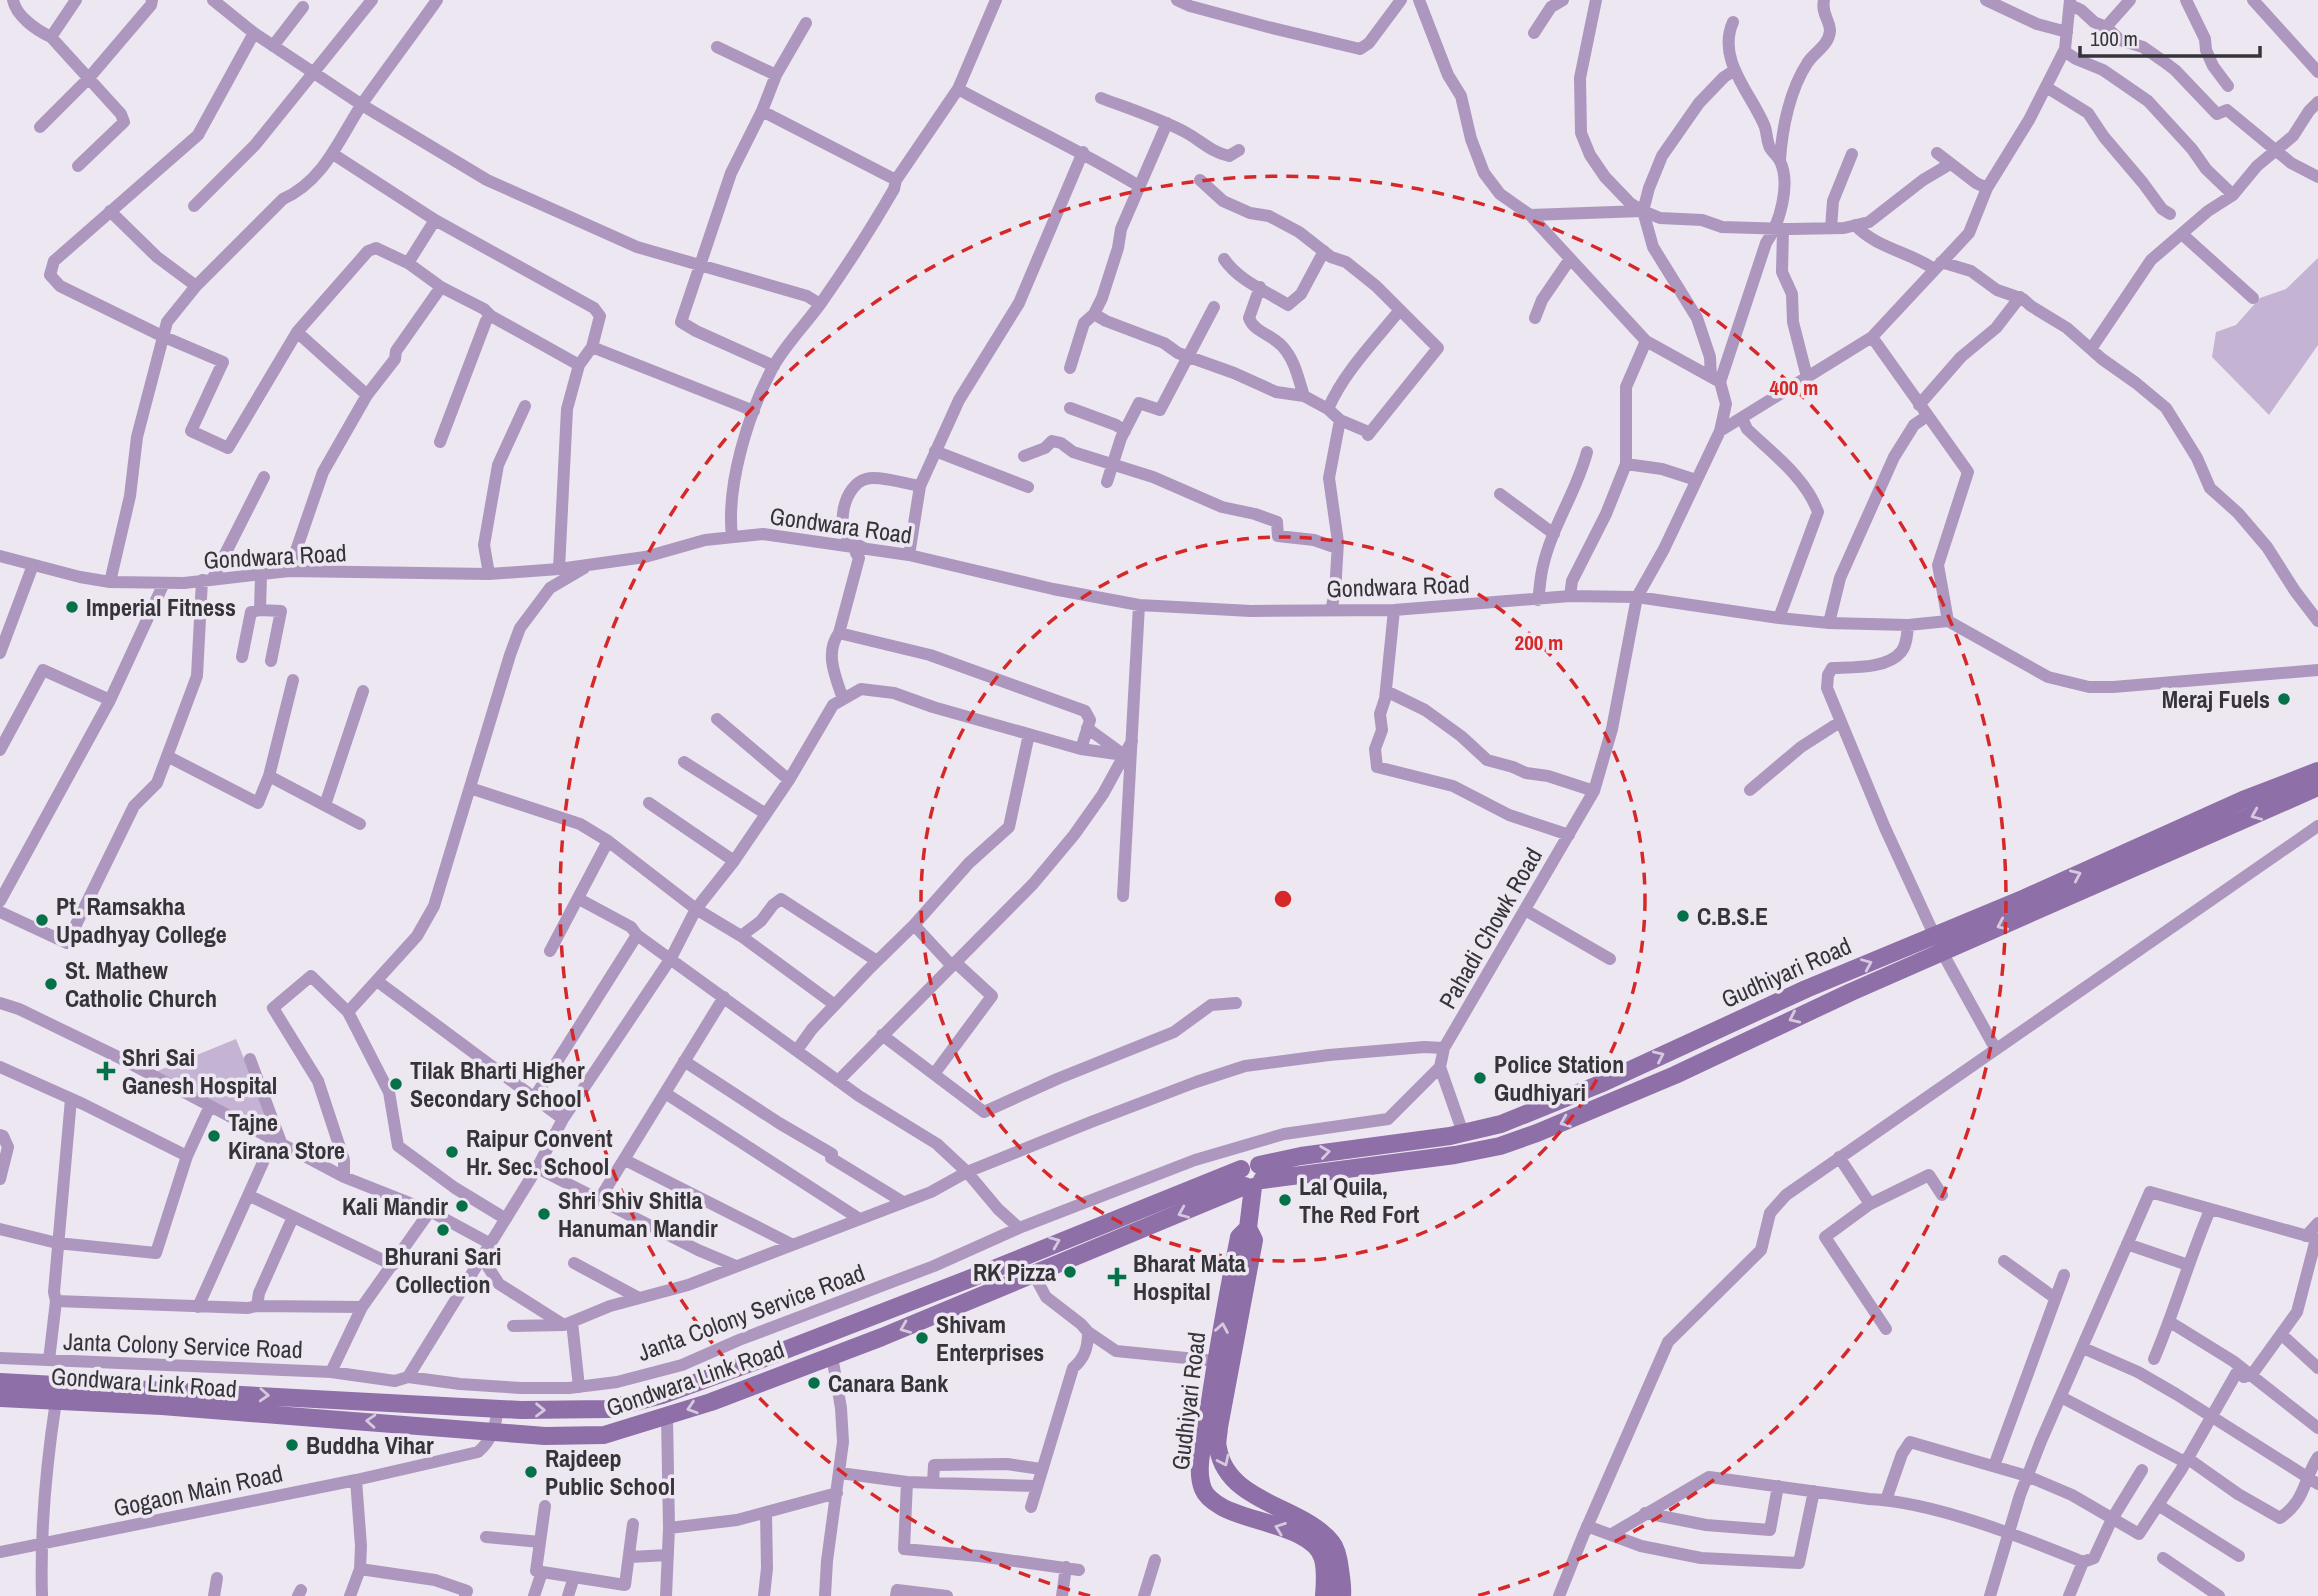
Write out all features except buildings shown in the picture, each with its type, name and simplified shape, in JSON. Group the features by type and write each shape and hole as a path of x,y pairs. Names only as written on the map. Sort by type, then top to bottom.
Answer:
{"street":[{"path":"13,0 15,9 38,31 51,37 121,114 124,122 78,166"},
{"path":"51,37 76,0"},
{"path":"40,127 88,79 151,5 152,0"},
{"path":"213,0 254,33 362,105 487,180 637,247 807,296 820,304"},
{"path":"194,206 255,145 372,0"},
{"path":"110,582 130,496 138,437 167,322 195,286 283,199 301,191 334,154 362,105 437,0"},
{"path":"732,537 729,513 738,463 754,411 774,366 864,241 894,190 895,180 958,89 996,0"},
{"path":"1177,0 1268,27 1360,48 1369,43 1401,0"},
{"path":"1419,0 1448,75 1461,96 1471,139 1484,173 1500,194 1530,215 1646,341 1715,379 1766,243 1779,229"},
{"path":"1534,33 1551,7 1563,0"},
{"path":"1596,0 1580,78 1581,133 1590,155 1605,177 1630,203 1643,211 1660,218 1702,220 1722,227 1779,229 1855,225 1869,222 1883,214 1923,180 1950,163"},
{"path":"1807,377 1793,322 1792,294 1782,272 1779,229 1786,182 1780,160 1781,135 1794,90 1809,61 1825,43 1830,31 1822,9 1824,0"},
{"path":"1986,0 2037,24 2067,32"},
{"path":"2106,27 2130,0"},
{"path":"2186,0 2205,39 2206,50 2213,66 2228,86"},
{"path":"2253,0 2318,72"},
{"path":"1720,431 1872,337 1969,233 1987,188 2029,120 2064,51 2070,3 2094,22 2106,27 2120,40 2143,47 2175,70 2217,114 2227,110 2291,163 2318,177"},
{"path":"273,46 303,8"},
{"path":"1733,22 1727,41 1735,70 1765,128 1769,147 1780,160"},
{"path":"774,366 681,322 731,173 762,111 776,75 806,23"},
{"path":"254,33 198,135 54,261 50,275 60,286 162,336 223,362 191,431 228,448 297,332 368,251 376,248 408,263 441,288 484,309 491,316 579,365"},
{"path":"717,47 776,75"},
{"path":"2064,51 2103,70 2148,101 2192,149 2206,169 2233,195"},
{"path":"1643,211 1662,156 1699,103 1724,77 1735,70"},
{"path":"2046,87 2088,113 2162,209 2170,214"},
{"path":"958,89 1083,152 1139,186"},
{"path":"1101,98 1140,111 1188,133 1218,154 1228,156 1239,150"},
{"path":"2091,349 2151,260 2208,211 2233,195 2257,166 2293,136 2318,102"},
{"path":"762,111 895,180"},
{"path":"1070,368 1084,323 1094,314 1110,277 1121,229 1167,123"},
{"path":"909,555 920,486 935,451 959,400 1019,303 1083,152"},
{"path":"1937,153 1976,183 1987,188"},
{"path":"334,154 435,220 594,308 600,316 592,347 579,365 567,409 559,569"},
{"path":"1831,228 1833,201 1852,154"},
{"path":"1094,314 1164,343 1178,353 1234,373 1276,392 1293,397 1304,396 1340,419 1366,431 1368,435 1438,348 1365,276 1346,262 1269,216 1250,213 1223,201 1200,180"},
{"path":"110,211 157,257 195,286"},
{"path":"1530,215 1643,211"},
{"name":"Pahadi Chowk Road","path":"1440,1067 1444,1048 1594,791 1612,729 1637,597 1664,548 1720,431 1727,404 1715,379 1697,318 1653,247 1643,211"},
{"path":"408,263 435,220"},
{"path":"1855,225 1871,238 1923,262 1971,271 1997,290 2020,298 2067,328 2102,359 2166,408 2197,458 2210,488 2238,513 2267,547 2318,621"},
{"path":"2183,235 2253,298"},
{"path":"1224,259 1240,278 1288,305 1301,294 1324,251"},
{"path":"1535,318 1542,300 1570,259"},
{"path":"1260,287 1249,318 1252,326 1276,340 1292,359 1304,396"},
{"path":"289,571 323,472 367,395 395,359 396,351 441,288"},
{"path":"1919,405 1961,357 1996,328 2020,298"},
{"path":"1107,482 1125,431 1139,403 1160,410 1214,307"},
{"path":"1328,409 1335,393 1399,311"},
{"path":"440,442 486,321 491,316"},
{"path":"297,332 367,395"},
{"path":"1872,337 1968,472 1938,565 1948,621 2048,677 2089,687 2318,670"},
{"path":"1570,596 1572,581 1606,514 1626,464 1626,387 1646,341"},
{"path":"592,347 754,411"},
{"path":"489,574 484,545 498,465 525,406"},
{"path":"1070,408 1125,431"},
{"path":"1829,623 1840,578 1894,457 1914,425 1927,416"},
{"path":"1742,418 1747,429 1800,482 1813,499 1818,512 1779,618"},
{"path":"1331,610 1335,593 1337,548 1329,478 1340,419"},
{"path":"1024,456 1045,448 1052,441 1061,443 1073,453 1153,477 1222,507 1267,517 1277,522 1278,536 1314,540 1337,548"},
{"path":"935,451 1028,487"},
{"path":"1538,600 1543,565 1573,488 1582,472 1587,452"},
{"path":"1626,464 1662,469 1696,480"},
{"path":"0,912 67,943 134,806 157,783 197,676 208,579 264,477"},
{"path":"843,699 831,660 834,640 839,633 859,558 856,553 862,547 851,542 843,529 845,500 850,489 870,477 920,486"},
{"path":"1500,494 1554,534"},
{"name":"Gondwara Road","path":"0,556 110,582 164,583 289,571 489,574 559,569 645,557 705,540 764,534 909,555 1053,589 1139,605 1251,611 1394,610 1570,596 1637,597 1829,623 1908,625 1948,621"},
{"path":"0,653 33,565"},
{"path":"348,1013 417,936 435,906 520,628 550,588 588,565"},
{"path":"260,610 261,574"},
{"path":"0,901 110,700 164,583"},
{"path":"1124,896 1139,605"},
{"path":"1394,610 1386,691 1380,714 1382,730 1375,749 1377,767 1453,786 1509,815 1569,835"},
{"path":"242,657 251,612 281,611 271,661"},
{"path":"1908,625 1905,644 1892,660 1832,668 1828,675 1827,688 1938,944 1995,1048"},
{"path":"839,633 930,656 1085,711 1090,720 1081,749"},
{"path":"0,750 5,731 43,670 110,700"},
{"path":"167,756 258,803 269,776 293,680"},
{"path":"408,1377 506,1219 563,1119 671,958 696,909 734,862 789,780 834,705 861,689 894,693 1081,749 1124,755"},
{"path":"325,806 363,691"},
{"path":"1386,691 1425,710 1461,736 1487,760 1513,767 1526,774 1548,776 1594,791"},
{"path":"717,719 789,780"},
{"path":"1750,790 1801,747 1840,722"},
{"path":"1087,728 1124,755"},
{"path":"797,1049 835,1004 914,926 969,863 1009,827 1029,734"},
{"path":"838,1080 1033,884 1066,845 1103,794 1132,741"},
{"path":"684,762 766,814"},
{"name":"Gudhiyari Road","path":"1251,1175 1390,1165 1500,1146 1574,1119 1663,1080 2025,898 2243,800 2318,771"},
{"path":"269,776 360,824"},
{"name":"Gudhiyari Road","path":"1251,1175 1301,1156 1463,1133 1501,1124 1557,1102 1806,989 1938,944 2318,787"},
{"path":"470,789 580,824 608,841 696,909 741,936 835,1004"},
{"path":"649,803 734,862"},
{"path":"1559,1596 1668,1342 1761,1250 1770,1213 1786,1195 2318,826"},
{"path":"550,951 608,841"},
{"path":"579,899 631,927 637,935 859,1096 936,1144 967,1172 998,1209 1019,1228"},
{"path":"741,936 761,921 781,899 877,961"},
{"path":"1525,910 1610,958"},
{"path":"914,926 953,964 992,996 934,1074"},
{"path":"534,1098 637,935"},
{"path":"344,1177 344,1160 318,1081 273,1008 311,976 348,1013 389,1092 397,1146 455,1188 506,1219"},
{"path":"377,981 563,1119"},
{"path":"599,1200 724,997"},
{"path":"0,1003 19,1009 116,1056 209,1108 344,1177 430,1211 489,1243"},
{"path":"882,1035 984,1112 1174,1032 1211,1005 1236,1003"},
{"path":"513,1326 568,1323 610,1306 688,1285 931,1192 967,1172 1196,1082 1245,1066 1341,1054 1424,1047 1444,1048"},
{"path":"198,1307 250,1195 278,1143 250,1059"},
{"path":"684,1061 903,1202"},
{"path":"0,1067 187,1156"},
{"path":"1251,1175 1241,1146 1284,1134 1388,1119 1440,1067 1463,1133"},
{"path":"665,1093 858,1218"},
{"path":"49,1360 71,1099"},
{"path":"0,1229 57,1243 156,1253 187,1156 209,1108"},
{"path":"0,1135 4,1136 8,1147 0,1179"},
{"name":"Janta Colony Service Road","path":"0,1358 331,1372 395,1381 408,1377 509,1387 579,1387 617,1382 682,1365 934,1266 1019,1228 1147,1177 1241,1146"},
{"path":"1839,1157 1870,1204"},
{"path":"625,1160 791,1244"},
{"path":"537,1167 698,1250 736,1266"},
{"name":"Gudhiyari Road","path":"1251,1175 1248,1228 1254,1240 1217,1448 1239,1486 1316,1528 1334,1545 1342,1596"},
{"name":"Gondwara Link Road","path":"0,1398 162,1406 545,1436 604,1435 711,1402 1034,1275 1251,1175"},
{"name":"Gondwara Link Road","path":"0,1382 498,1409 608,1409 662,1395 1251,1175"},
{"path":"1886,1329 1825,1237 1870,1204 1929,1175 1942,1195"},
{"path":"1990,1596 2027,1476 2083,1348 2113,1270 2150,1192 2313,1238"},
{"path":"250,1195 393,1265"},
{"path":"2154,1359 2210,1210"},
{"path":"331,1372 362,1307 430,1211"},
{"path":"257,1306 259,1293 293,1217"},
{"path":"1886,1500 1902,1454 1910,1443 2027,1476 2072,1495 2140,1534 2237,1372 2244,1377 2253,1373 2297,1312 2318,1223"},
{"name":"Gudhiyari Road","path":"1248,1228 1239,1237 1216,1361 1200,1470 1203,1490 1213,1502 1229,1511 1303,1537 1318,1548 1323,1557 1326,1577 1324,1596"},
{"path":"2127,1244 2188,1265"},
{"path":"481,1256 499,1284 568,1323"},
{"path":"2004,1261 2055,1298"},
{"path":"574,1263 639,1298"},
{"path":"1034,1275 1045,1297 1081,1324 1087,1332 1116,1351 1216,1361"},
{"path":"1994,1466 2064,1275"},
{"path":"56,1301 248,1308 362,1307"},
{"path":"2170,1322 2233,1361 2318,1428"},
{"path":"568,1323 579,1387"},
{"path":"1031,1507 1073,1368 1081,1361 1088,1346 1087,1332"},
{"path":"2281,1334 2318,1368"},
{"path":"2083,1348 2138,1372 2313,1481"},
{"path":"825,1596 827,1561 840,1473 842,1431 832,1356"},
{"path":"2061,1397 2186,1460 2280,1518 2291,1510 2313,1481 2318,1457"},
{"path":"41,1596 40,1544 48,1452 56,1401"},
{"path":"494,1432 498,1409"},
{"path":"666,1596 669,1528 667,1416"},
{"name":"Gogaon Main Road","path":"0,1552 356,1480 478,1452 488,1443 494,1432"},
{"path":"933,1483 934,1465 1007,1464 1041,1469"},
{"path":"1612,1534 1709,1477 1886,1500 2008,1533 2083,1562 2094,1558 2112,1519 2142,1470"},
{"path":"840,1473 907,1482 1036,1486"},
{"path":"350,1596 359,1569 361,1546 356,1480"},
{"path":"907,1482 904,1549 1073,1568 1062,1596"},
{"path":"1645,1513 1706,1525 1733,1525 1770,1530 1778,1486"},
{"path":"1587,1526 1641,1546 1701,1558 1799,1563 1814,1491"},
{"path":"669,1528 737,1520 837,1493"},
{"path":"2158,1505 2239,1556"},
{"path":"545,1506 536,1572 625,1585 633,1524"},
{"path":"764,1596 767,1568 766,1513"},
{"path":"486,1537 540,1542"},
{"path":"630,1557 668,1555"},
{"path":"2163,1558 2219,1596"},
{"path":"1144,1596 1155,1560"},
{"path":"2069,1596 2083,1562"},
{"path":"359,1569 435,1580 467,1591 466,1596"},
{"path":"534,1596 542,1572"},
{"path":"568,1596 574,1577"},
{"path":"214,1596 217,1578"},
{"path":"896,1596 897,1590 947,1596"}],"shaded area":[{"path":"2318,258 2318,345 2269,415 2212,357 2216,332 2236,325 2260,298 2286,289"},
{"path":"236,1039 276,1137 155,1072"}],"place":[{"name":"Imperial Fitness","path":"72,607"},
{"name":"Meraj Fuels","path":"2284,699"},
{"name":"C.B.S.E","path":"1683,916"},
{"name":"Pt. Ramsakha Upadhyay College","path":"42,920"},
{"name":"St. Mathew Catholic Church","path":"51,984"},
{"name":"Shri Sai Ganesh Hospital","path":"106,1071"},
{"name":"Police Station Gudhiyari","path":"1480,1078"},
{"name":"Tilak Bharti Higher Secondary School","path":"396,1084"},
{"name":"Tajne Kirana Store","path":"214,1136"},
{"name":"Raipur Convent Hr. Sec. School","path":"452,1152"},
{"name":"Lal Quila, The Red Fort","path":"1285,1200"},
{"name":"Kali Mandir","path":"462,1206"},
{"name":"Shri Shiv Shitla Hanuman Mandir","path":"544,1214"},
{"name":"Bhurani Sari Collection","path":"443,1230"},
{"name":"RK Pizza","path":"1070,1272"},
{"name":"Bharat Mata Hospital","path":"1117,1277"},
{"name":"Shivam Enterprises","path":"922,1338"},
{"name":"Canara Bank","path":"814,1383"},
{"name":"Buddha Vihar","path":"292,1445"},
{"name":"Rajdeep Public School","path":"531,1472"}]}
